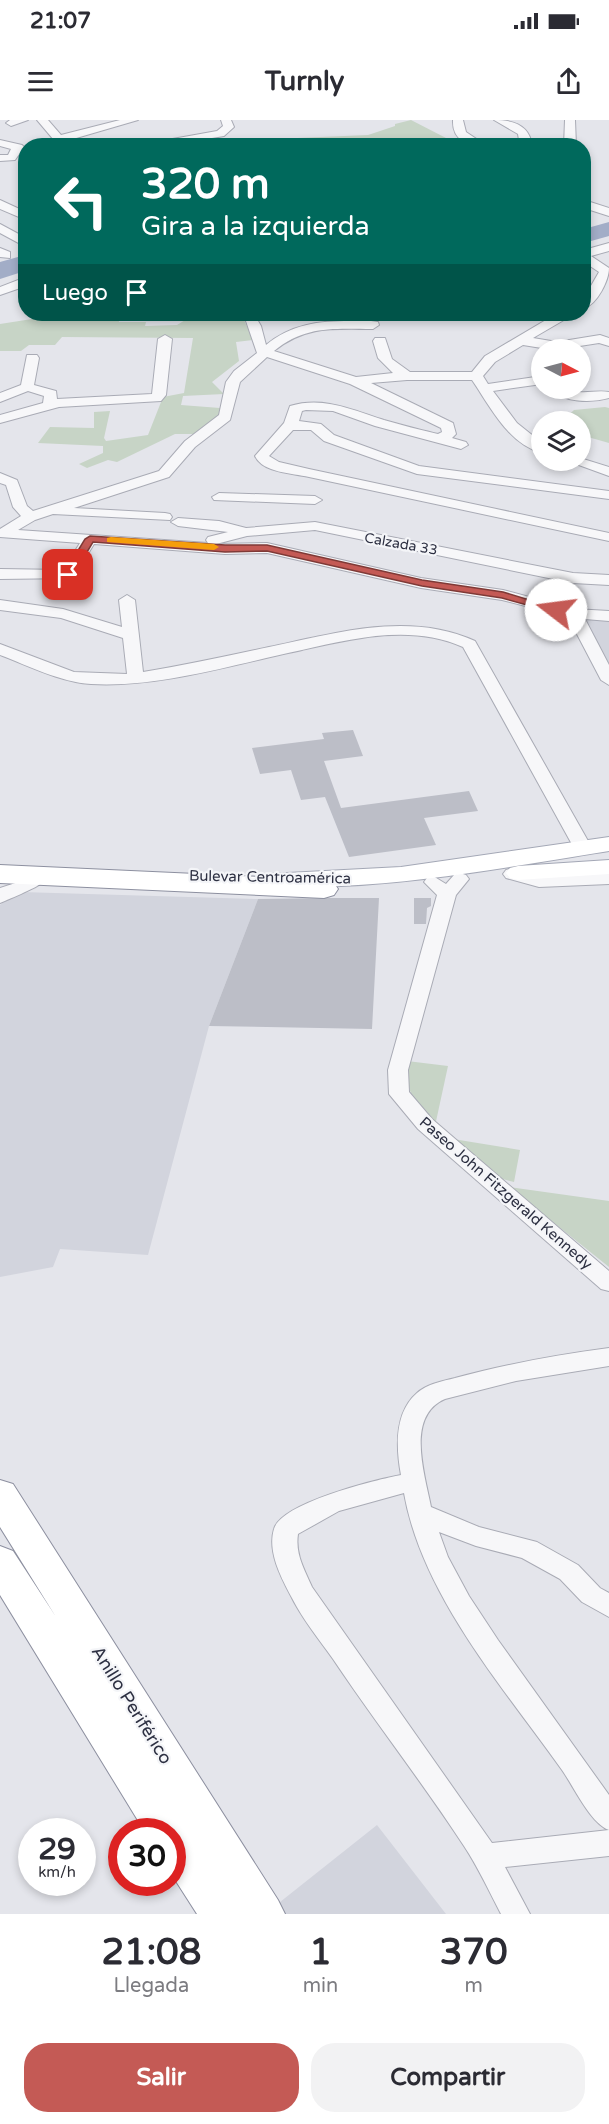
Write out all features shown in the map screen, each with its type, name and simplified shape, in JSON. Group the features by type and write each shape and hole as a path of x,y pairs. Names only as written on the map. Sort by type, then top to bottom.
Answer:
{"highway":[{"path":"0,874 324,889"},
{"name":"Anillo Periférico","path":"0,1495 263,1914"},
{"path":"0,1562 160,1818"},
{"path":"186,1859 221,1914"}],"main road":[{"name":"Bulevar Centroamérica","path":"0,868 279,879 354,879 450,868 609,844"},
{"path":"447,884 471,875 521,868 609,862"},
{"name":"Bulevar Centroamérica","path":"0,882 279,892 447,884 512,874 609,867"}],"street":[{"path":"11,123 23,120"},
{"path":"42,120 59,138"},
{"path":"76,138 133,120"},
{"path":"194,138 220,134 229,127 226,120"},
{"path":"458,120 457,126 461,134 468,138"},
{"path":"499,120 523,132 526,138"},
{"path":"570,120 570,138"},
{"path":"0,143 18,147 11,158 0,158"},
{"path":"0,204 18,213"},
{"path":"591,206 609,212"},
{"path":"591,217 609,212"},
{"path":"2,230 18,227"},
{"path":"2,230 18,239"},
{"path":"591,253 609,247"},
{"path":"591,261 607,273 591,298"},
{"path":"0,291 18,284"},
{"path":"253,321 258,344 263,352 355,381 448,426 449,434 440,439"},
{"path":"476,376 490,359 552,321"},
{"path":"4,532 30,517 164,474 190,444 225,417 233,382 245,367 290,334 323,325"},
{"path":"254,328 373,325"},
{"path":"0,419 49,405 156,398 159,395 165,339"},
{"path":"591,341 600,339 609,342"},
{"path":"524,340 531,342"},
{"path":"380,341 385,361 407,376"},
{"path":"27,387 32,358"},
{"path":"355,381 407,376 476,376"},
{"path":"476,376 513,430 531,444"},
{"path":"485,388 531,382"},
{"path":"0,398 27,387 51,394 49,405"},
{"path":"591,395 604,395"},
{"path":"461,445 380,423 335,406 305,406 295,409 294,418 289,426 262,456 264,460 274,465 609,537"},
{"path":"289,426 316,427 329,438 417,470 609,497 609,504"},
{"path":"591,466 609,472"},
{"path":"309,473 315,500 315,526"},
{"path":"0,477 12,483 20,507 30,517"},
{"path":"219,497 315,500"},
{"path":"49,511 219,525 247,532"},
{"name":"Calzada 33","path":"194,545 247,532 315,526 488,577 609,580"},
{"path":"4,532 225,549 267,548 422,583 488,577 503,595 574,614 609,616"},
{"path":"0,574 68,575 90,539"},
{"path":"127,600 136,678"},
{"path":"0,605 63,615 131,635"},
{"path":"574,614 609,680"},
{"path":"0,649 71,676 90,679 136,678 166,674 347,635 376,631 455,636 469,644 583,848"},
{"path":"512,874 539,881 609,878"},
{"path":"0,897 10,890 31,884"},
{"name":"Paseo John Fitzgerald Kennedy","path":"447,884 398,1070 399,1094 424,1124 609,1283"},
{"path":"609,1357 515,1371 435,1393 423,1400 414,1415 409,1442 412,1482 432,1553 464,1611 557,1740 609,1818"},
{"path":"412,1482 362,1493 303,1516 286,1529 284,1545 287,1559 302,1593 486,1856 516,1914"},
{"path":"419,1513 476,1536 528,1549 569,1572 591,1595 609,1606"},
{"path":"486,1856 609,1843"}],"shaded area":[{"path":"583,617 609,618 609,663"},
{"path":"21,892 258,899 209,1026 148,1255 60,1249 53,1267 0,1277 0,905 10,896"},
{"path":"377,1825 446,1914 280,1914 275,1906"}],"green space":[{"path":"411,120 446,138 297,138 368,135 395,126 395,124"},
{"path":"19,321 119,321 146,322 145,326 177,325 184,321 244,321 253,340 236,342 239,361 212,382 224,394 183,396 181,405 220,408 223,414 195,434 175,434 117,462 108,460 87,468 79,464 103,453 103,446 38,443 50,427 94,428 94,412 110,411 104,438 106,441 148,435 163,397 184,393 193,338 62,337 55,345 29,345 21,351 0,351 0,324"},
{"path":"609,408 609,443 591,438 591,411 574,410"},
{"path":"407,1061 448,1066 435,1126 421,1110 410,1091"},
{"path":"453,1139 520,1150 514,1182 499,1178"},
{"path":"509,1187 609,1201 609,1267"}],"water":[{"path":"609,222 609,236 591,241 591,227"},
{"path":"18,257 18,273 0,279 0,262"}],"building":[{"path":"353,730 363,756 324,761 341,808 469,791 478,811 424,818 436,845 349,857 325,797 301,800 291,770 260,774 252,748 324,739 322,733"},
{"path":"379,898 372,1029 209,1026 258,899"},
{"path":"414,898 431,898 431,906 427,908 426,924 414,924"}],"slow traffic":[{"path":"111,540 214,547"}],"route":[{"path":"68,575 90,539 225,549 267,548 422,583 503,595 556,610"}]}
